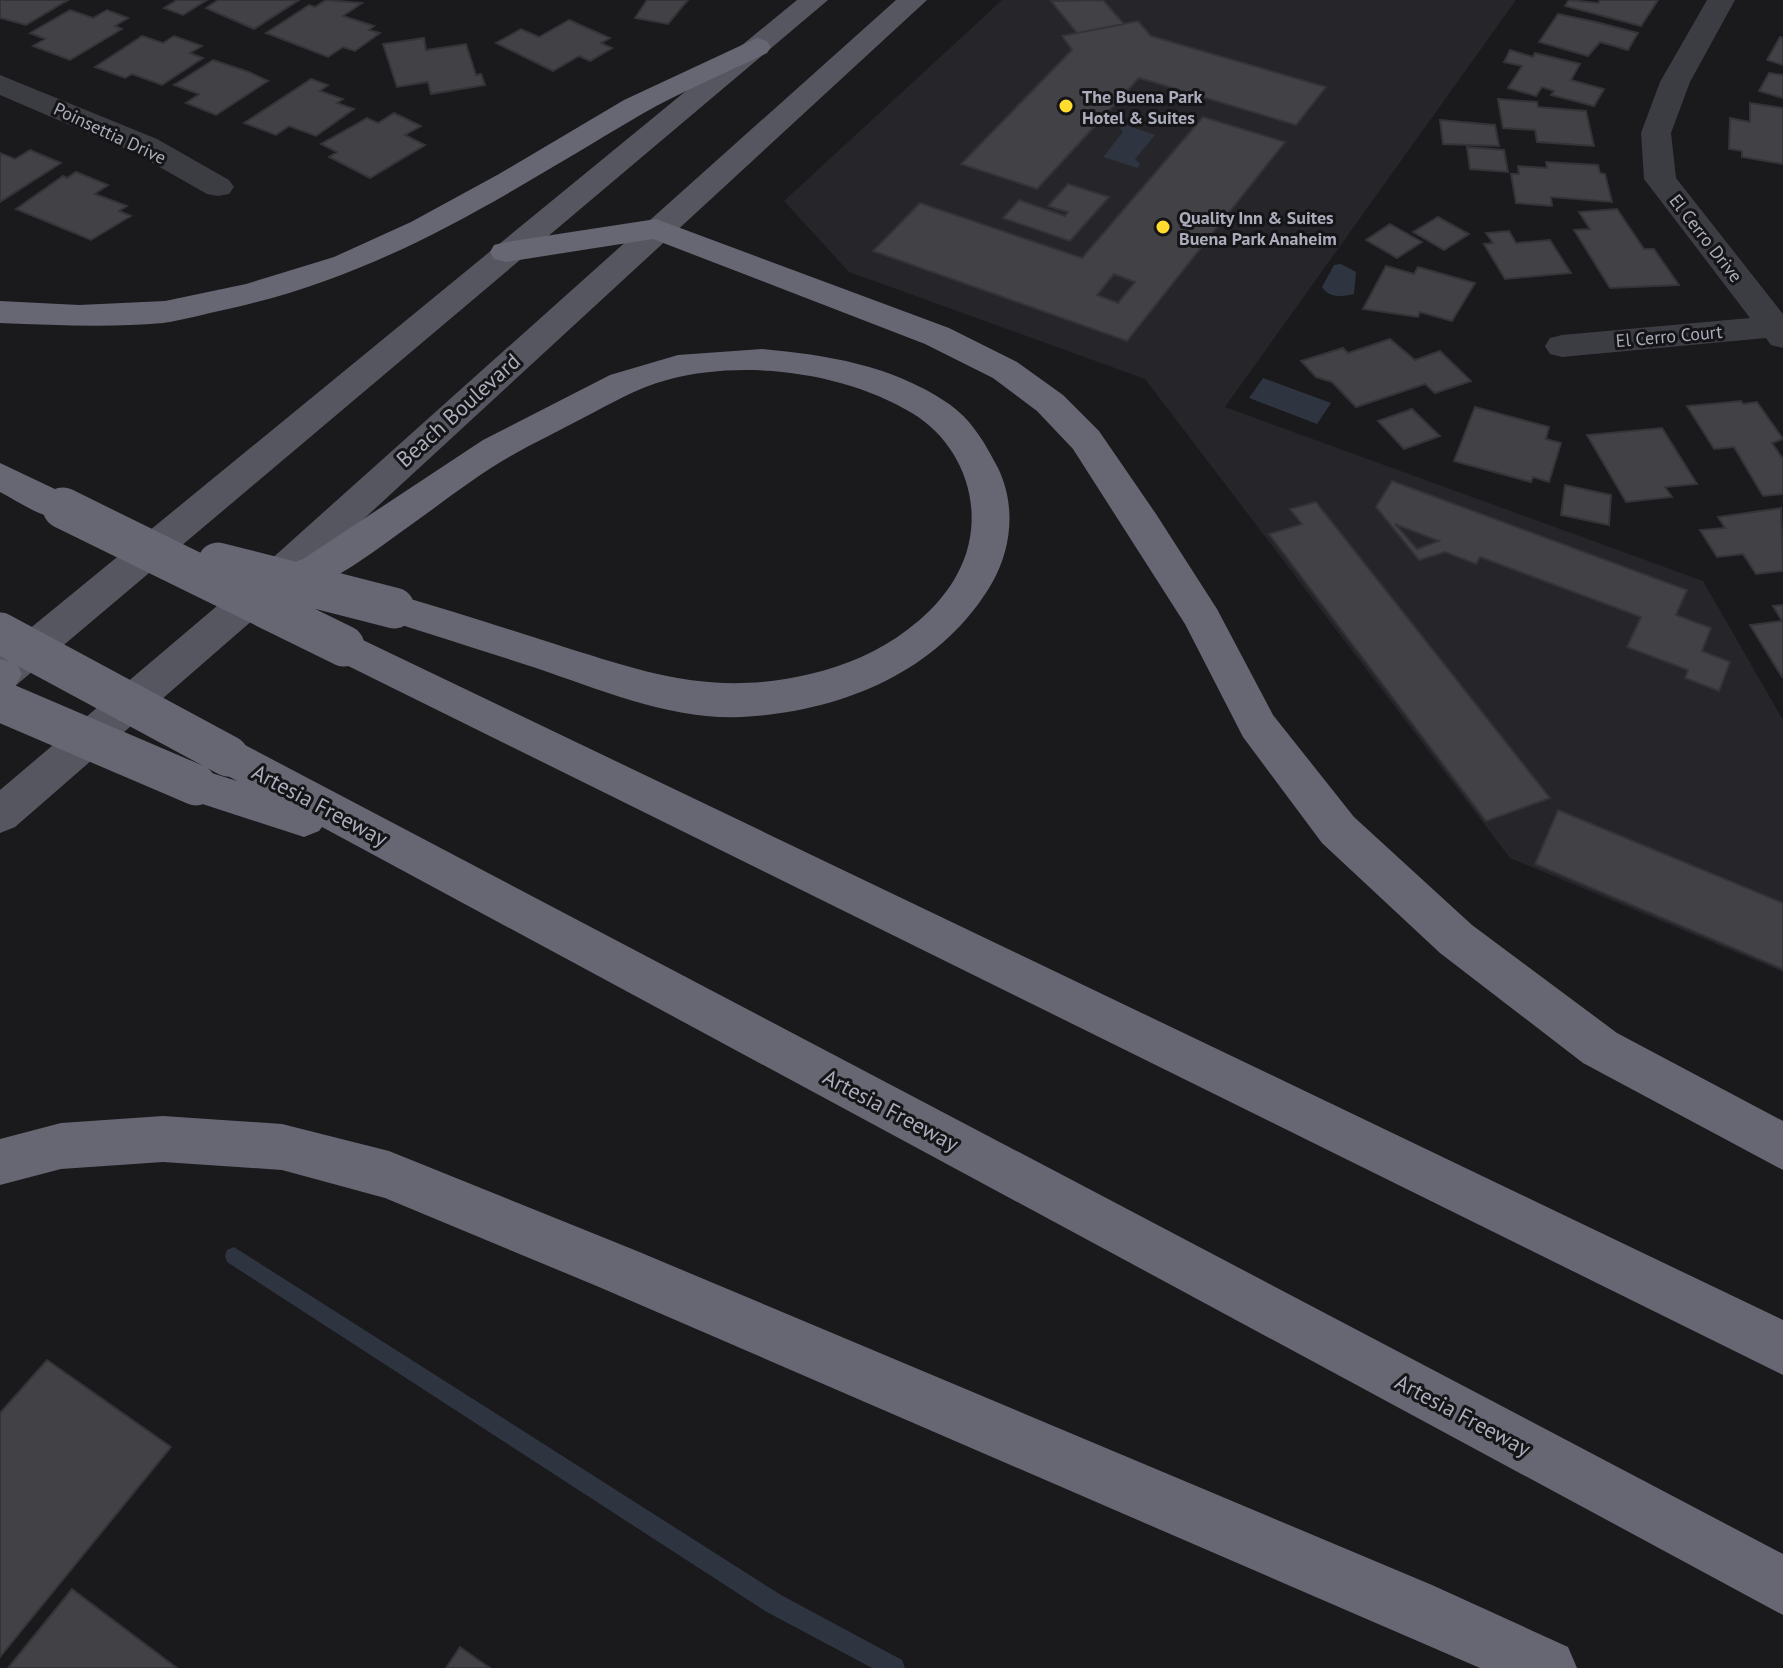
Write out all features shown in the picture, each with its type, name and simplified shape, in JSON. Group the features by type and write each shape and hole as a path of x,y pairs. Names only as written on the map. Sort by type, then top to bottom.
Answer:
{"highway":[{"path":"0,312 79,316 165,312 253,293 346,264 422,229 498,188 635,106 757,47"},
{"path":"506,252 656,229 937,336 1005,370 1050,403 1086,440 1203,619 1258,726 1338,830 1456,939 1600,1048 1783,1147"},
{"path":"128,540 394,608 633,685 728,701 809,691 875,671 918,645 952,616 974,582 992,539 993,506 982,469 959,434 931,408 887,383 799,361 746,359 708,362 673,367 618,384 477,459 314,571 264,588"},
{"path":"0,476 1783,1348"},
{"name":"Artesia Freeway","path":"0,633 212,770 407,852 1783,1586"},
{"path":"0,681 212,770"},
{"path":"0,1162 61,1146 163,1139 282,1147 389,1175 1396,1600 1547,1668"}],"main road":[{"path":"0,681 506,252 814,0"},
{"name":"Beach Boulevard","path":"0,815 264,588 656,229 913,0"}],"street":[{"name":"El Cerro Drive","path":"1721,0 1675,82 1656,133 1660,179 1779,331"},
{"name":"Poinsettia Drive","path":"0,84 146,146 218,187"},
{"name":"El Cerro Court","path":"1562,346 1779,331"}],"shaded area":[{"path":"1002,0 1516,0 1225,407 1703,581 1783,720 1783,972 1510,858 1145,379 849,272 784,201"}],"water":[{"path":"1123,124 1155,135 1135,159 1140,164 1137,168 1103,157 1123,132 1120,128"},
{"path":"1341,264 1356,272 1354,294 1332,295 1322,287 1334,265"},
{"path":"1263,378 1331,403 1317,424 1249,398"}],"building":[{"path":"0,0 68,0 26,25 0,18"},
{"path":"177,0 207,0 183,15 164,8"},
{"path":"218,0 299,0 254,29 206,8"},
{"path":"326,0 362,3 343,16 374,26 369,30 380,33 355,51 343,47 328,57 266,33 309,5 315,7"},
{"path":"647,0 688,0 668,24 635,18"},
{"path":"1103,0 1124,24 1077,33 1051,1"},
{"path":"1569,0 1598,3 1600,0 1658,0 1641,26 1565,6"},
{"path":"70,10 93,18 107,10 128,18 115,26 122,29 70,60 33,46 45,39 30,33"},
{"path":"1558,14 1638,33 1628,50 1600,42 1588,56 1539,42"},
{"path":"569,20 610,38 601,43 612,48 590,61 579,56 553,71 496,43 521,29 539,37"},
{"name":"The Buena Park Hotel & Suites","path":"1138,21 1151,36 1326,87 1296,125 1139,78 1037,189 961,164 1072,50 1062,36"},
{"path":"142,36 163,43 174,36 202,46 190,53 203,58 162,85 132,74 125,78 95,67"},
{"path":"1780,37 1783,38 1783,65 1767,60"},
{"path":"424,38 426,50 466,44 476,75 481,74 485,85 431,94 428,82 397,87 383,44"},
{"path":"1510,50 1580,64 1571,80 1604,89 1594,106 1551,95 1554,91 1542,87 1536,96 1508,88 1522,66 1504,62"},
{"path":"213,60 268,81 216,115 186,103 199,94 174,85"},
{"path":"1769,73 1783,75 1783,98 1759,91"},
{"path":"311,79 328,85 320,91 343,99 337,103 354,109 316,136 289,126 276,135 244,123"},
{"path":"1498,99 1537,102 1538,107 1586,111 1594,146 1537,142 1535,130 1503,128"},
{"path":"1750,103 1783,108 1783,164 1742,157 1742,151 1729,149 1730,118 1750,122"},
{"path":"394,113 421,126 405,135 425,145 370,178 329,157 337,152 321,144 367,118 378,123"},
{"name":"Quality Inn & Suites Buena Park Anaheim","path":"1203,117 1285,142 1127,341 873,251 920,203 1082,258","holes":["1114,274 1135,282 1118,303 1097,295"]},
{"path":"1440,120 1495,125 1499,146 1443,144"},
{"path":"1467,147 1504,150 1508,172 1470,169"},
{"path":"30,150 61,163 0,202 0,153 15,159"},
{"path":"1546,162 1598,165 1600,173 1605,174 1612,202 1551,197 1552,206 1516,203 1511,174 1519,174 1518,166 1547,168"},
{"path":"76,172 108,185 95,194 127,206 119,211 131,216 91,240 16,209 63,176 67,178"},
{"path":"1068,184 1109,197 1070,241 1003,218 1019,200 1065,216 1068,212 1048,206"},
{"path":"1617,209 1644,249 1654,249 1679,285 1610,288 1574,230 1590,229 1579,212"},
{"path":"1438,217 1469,234 1444,250 1413,232"},
{"path":"1390,224 1422,242 1397,258 1366,240"},
{"path":"1509,231 1516,243 1550,240 1571,273 1505,279 1484,244 1493,243 1486,233"},
{"path":"1386,266 1414,274 1418,267 1475,283 1452,321 1420,312 1418,317 1363,309"},
{"path":"1390,339 1415,360 1440,351 1471,381 1435,393 1425,384 1356,407 1332,382 1316,377 1301,361 1343,348 1348,353"},
{"path":"1741,401 1743,404 1757,402 1783,439 1772,443 1783,459 1783,494 1763,496 1734,447 1714,449 1687,406"},
{"path":"1475,407 1549,427 1546,439 1561,443 1549,482 1533,477 1531,482 1454,461"},
{"path":"1412,409 1440,436 1404,449 1378,421"},
{"path":"1662,428 1697,484 1665,487 1672,497 1626,502 1587,435"},
{"path":"1392,481 1687,590 1676,615 1711,628 1702,651 1730,662 1719,691 1685,678 1688,670 1627,647 1641,617 1480,557 1476,564 1445,552 1419,560 1376,507","holes":["1395,524 1439,541 1417,549"]},
{"path":"1565,485 1611,495 1609,525 1561,515"},
{"path":"1316,502 1550,798 1486,821 1269,534 1302,524 1290,509"},
{"path":"1781,508 1783,571 1756,574 1743,554 1717,557 1700,530 1725,528 1718,517"},
{"path":"1783,605 1782,677 1750,625 1782,621 1773,606"},
{"path":"1558,810 1783,903 1783,969 1535,864"},
{"path":"47,1360 171,1447 0,1657 0,1413"},
{"path":"72,1589 177,1668 8,1668"},
{"path":"460,1647 490,1668 446,1668"}],"waterway":[{"path":"234,1256 773,1603 894,1668"}],"place":[{"name":"The Buena Park Hotel & Suites","path":"1066,106"},
{"name":"Quality Inn & Suites Buena Park Anaheim","path":"1163,227"}]}
